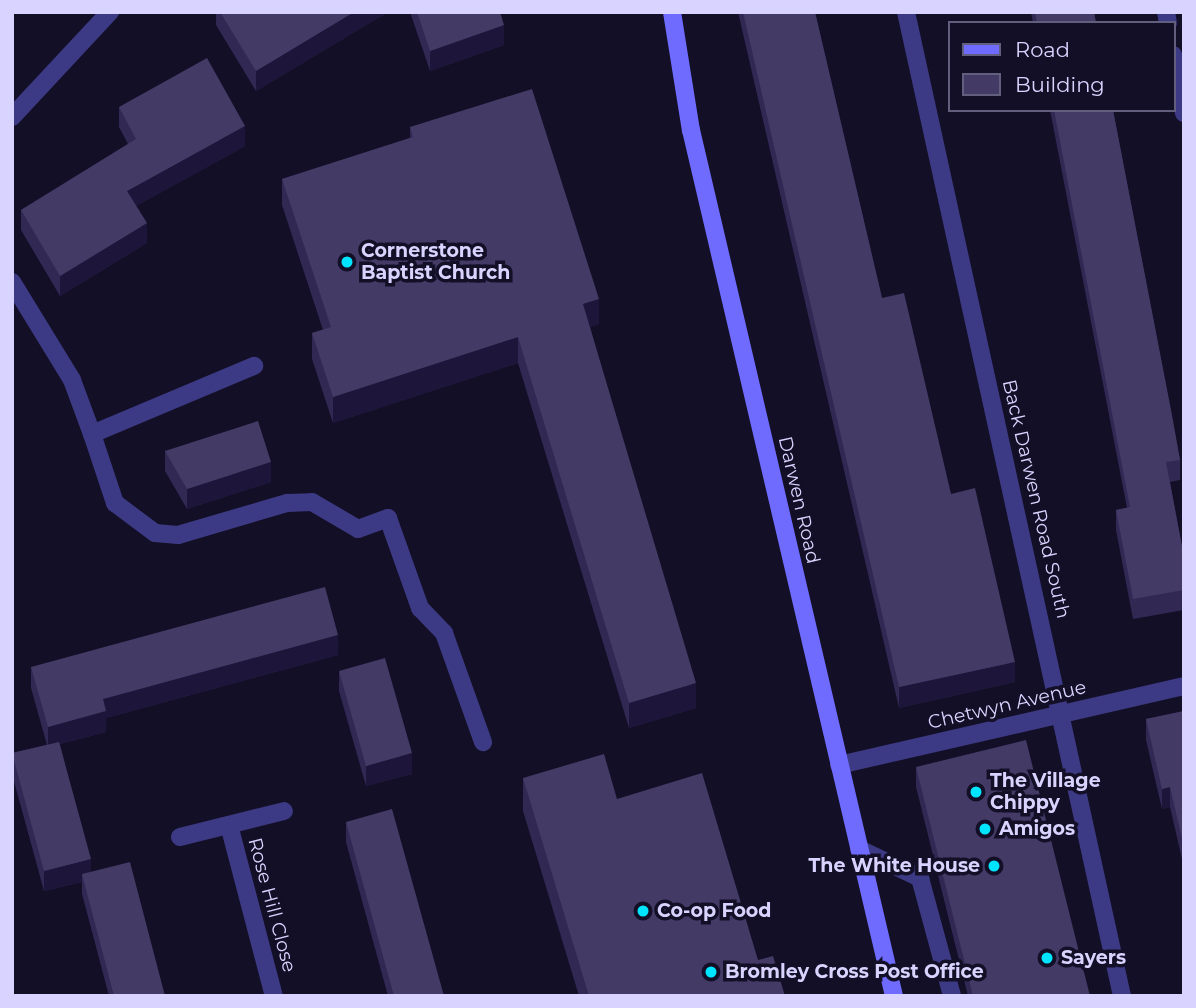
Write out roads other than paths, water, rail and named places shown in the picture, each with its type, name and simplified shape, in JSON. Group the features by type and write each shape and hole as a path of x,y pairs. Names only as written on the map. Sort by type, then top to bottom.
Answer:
{"main road":[{"name":"Darwen Road","path":"672,12 691,130 894,996"}],"street":[{"path":"12,117 110,12"},
{"name":"Back Darwen Road South","path":"906,12 1122,996"},
{"path":"1175,66 1184,113"},
{"path":"12,282 72,380 115,503 155,533 178,535 287,503 312,502 358,528 388,518 419,608 444,633 483,742"},
{"path":"92,434 254,366"},
{"name":"Chetwyn Avenue","path":"839,765 1184,686"},
{"name":"Rose Hill Close","path":"180,837 284,811"},
{"name":"Rose Hill Close","path":"229,825 274,996"},
{"path":"859,849 920,878 951,996"}],"place":[{"name":"Cornerstone Baptist Church","path":"347,262"},
{"name":"The Village Chippy","path":"976,792"},
{"name":"Amigos","path":"985,829"},
{"name":"The White House","path":"994,866"},
{"name":"Co-op Food","path":"643,911"},
{"name":"Sayers","path":"1047,958"},
{"name":"Bromley Cross Post Office","path":"711,972"}]}
